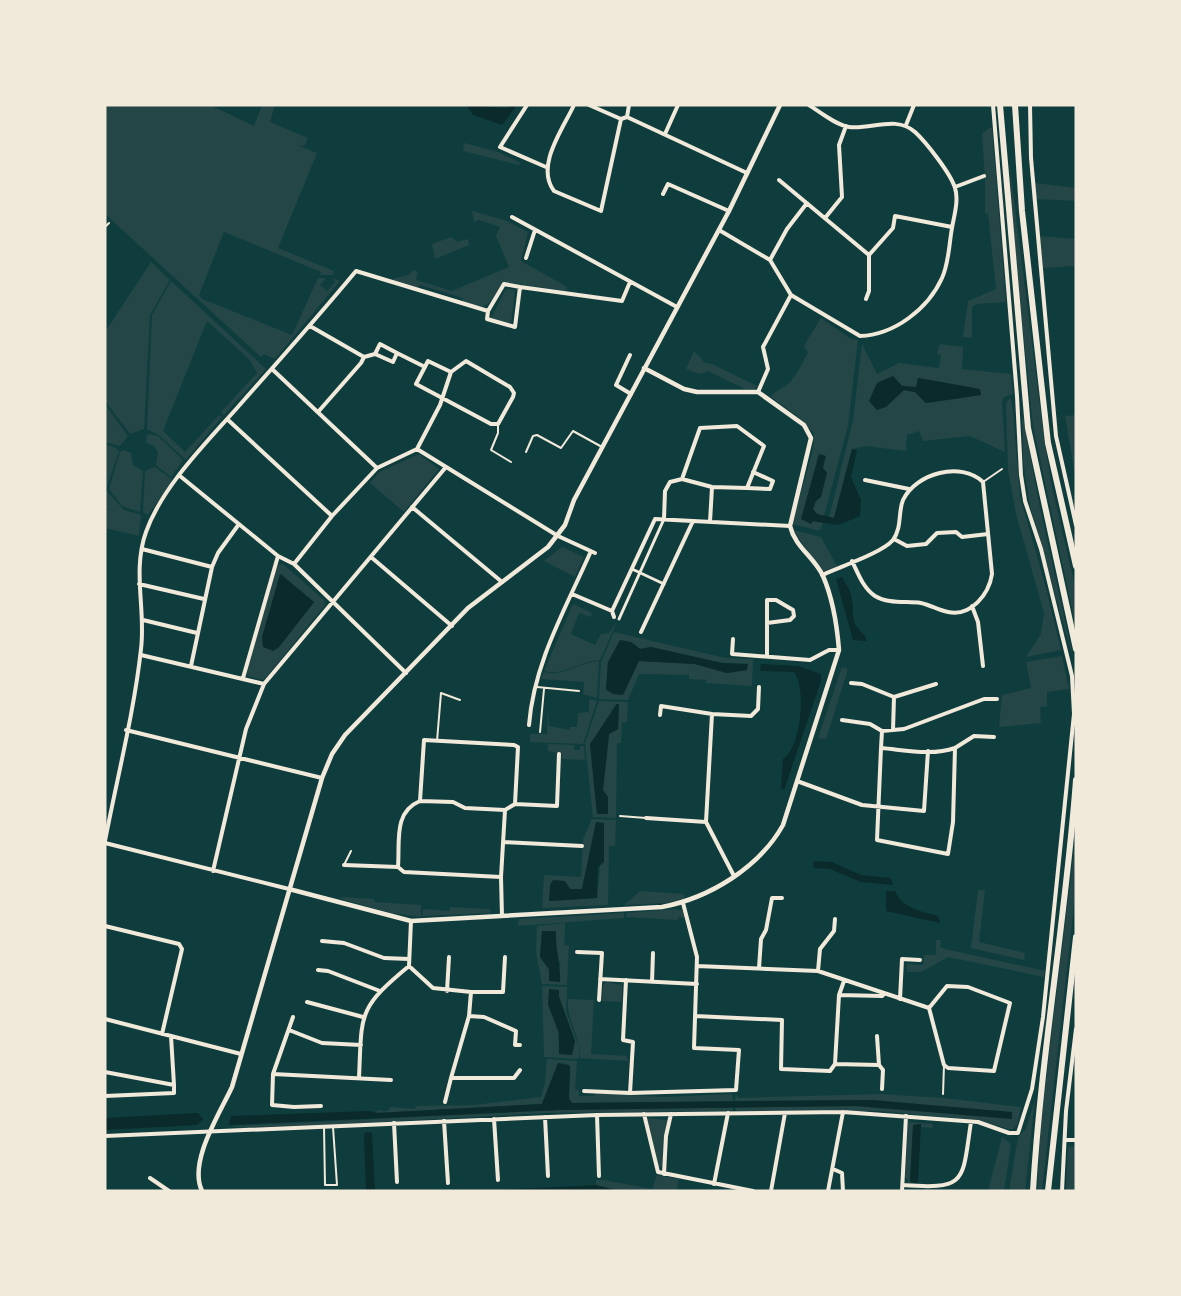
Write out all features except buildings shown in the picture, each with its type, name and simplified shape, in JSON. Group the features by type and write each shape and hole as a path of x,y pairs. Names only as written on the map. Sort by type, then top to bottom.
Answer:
{"main road":[{"path":"1000,105 1028,428 1076,649"},
{"path":"1015,105 1022,211 1048,443 1076,566"},
{"path":"1034,1191 1038,1110 1072,837 1076,780"},
{"path":"1048,1191 1053,1129 1076,937"}],"street":[{"path":"527,105 500,147 546,167"},
{"path":"574,105 546,167 554,191 601,211 629,105"},
{"path":"589,105 665,134 749,174"},
{"path":"665,134 678,105"},
{"path":"202,1191 198,1180 199,1168 210,1132 232,1087 322,778 341,741 468,608 534,559 558,536 602,447 749,174 780,105"},
{"path":"906,125 914,105"},
{"path":"105,1136 597,1115 843,1112 971,1122 1013,1134 1018,1133 1032,1089 1043,1017 1074,714 1072,676 1041,549 1025,501 1021,475 1017,396 993,105"},
{"path":"1030,105 1031,158 1056,436 1076,525"},
{"path":"719,230 771,260 791,296 860,336 872,336 904,321 920,309 936,289 946,265 956,200 955,187 916,133 906,125 846,126 811,106"},
{"path":"825,219 842,197 839,146 846,126"},
{"path":"955,187 984,176"},
{"path":"779,180 869,255"},
{"path":"663,194 668,183 729,211"},
{"path":"771,260 787,229 807,203"},
{"path":"866,299 869,291 869,255 893,228 895,216 952,227"},
{"path":"512,217 678,307"},
{"path":"525,258 535,230"},
{"path":"488,311 356,271 310,326 207,440 180,476 153,518 142,549 139,584 143,620 141,655 105,842 411,921 663,907 683,903 710,891 734,876 767,850 777,836 797,781 839,650 837,625 822,575 793,538 790,526 790,518 811,438 804,425 758,392 697,392 644,368"},
{"path":"520,287 515,327 487,319 488,311 504,284 622,301 630,282"},
{"path":"758,392 768,369 763,347 791,296"},
{"path":"310,326 364,357 375,354 393,362 397,353"},
{"path":"375,354 380,344 424,367"},
{"path":"630,355 616,385 631,394"},
{"path":"318,412 364,357"},
{"path":"294,564 332,516 377,468 417,449 441,398 451,372 466,361 513,389 513,397 498,424 441,398 416,384 428,361 451,372"},
{"path":"272,369 377,468"},
{"path":"227,419 332,516"},
{"path":"682,479 700,428 737,426 764,446 747,488"},
{"path":"417,449 558,536 593,552 554,634 534,686 529,724"},
{"path":"213,871 252,709 264,684 446,466"},
{"path":"616,618 640,573 664,519 665,491 670,482 682,479 712,487 770,489 772,481 753,472"},
{"path":"822,575 852,561 886,546 894,539 899,525 902,503 909,489 922,480 950,472 974,474 983,482 992,574 990,586 984,596 972,606 961,612 949,613 925,604 890,601 876,597 866,588 852,561"},
{"path":"180,476 278,556 294,564 406,673"},
{"path":"865,480 909,489"},
{"path":"710,522 712,487"},
{"path":"412,507 502,582"},
{"path":"612,611 655,519 790,526"},
{"path":"642,632 693,521"},
{"path":"191,666 212,567 218,553 239,523"},
{"path":"894,539 907,546 926,544 937,533 956,532 962,537 988,534"},
{"path":"142,549 212,567"},
{"path":"243,678 278,556"},
{"path":"371,557 452,626"},
{"path":"631,569 664,584"},
{"path":"139,584 204,599"},
{"path":"572,594 612,611 616,618"},
{"path":"767,623 790,620 794,616 793,610 776,600 767,600 767,623 767,656"},
{"path":"972,606 978,622 983,666"},
{"path":"143,620 197,633"},
{"path":"733,639 732,654 810,660 829,650 839,650"},
{"path":"141,655 264,684"},
{"path":"851,683 862,684 894,697 936,684"},
{"path":"660,715 661,706 712,714 751,716 758,709 759,687"},
{"path":"893,730 894,697"},
{"path":"842,720 870,724 882,730 904,729 984,699 997,699"},
{"path":"712,714 706,822 734,876"},
{"path":"126,730 322,778"},
{"path":"882,730 877,840 948,854 953,822 955,748"},
{"path":"881,748 945,751 955,748 974,735 994,737"},
{"path":"420,801 424,740 518,747 515,804"},
{"path":"797,781 862,806 924,811 928,752"},
{"path":"398,867 401,817 405,809 420,801 453,802 465,808 505,810 515,804 557,806 559,754"},
{"path":"502,916 501,877 505,810"},
{"path":"646,818 706,822"},
{"path":"503,842 582,846"},
{"path":"344,865 398,867 404,872 501,877"},
{"path":"759,968 761,939 766,930 772,898 782,898"},
{"path":"584,1091 734,1092 737,1089 739,1050 694,1048 697,966 693,933 683,903"},
{"path":"818,971 820,949 834,931 835,919"},
{"path":"411,921 409,966 433,988 447,991 503,992 504,957"},
{"path":"105,926 179,944 182,949 162,1034"},
{"path":"322,941 344,943 384,958 409,959"},
{"path":"577,952 602,953 599,1000"},
{"path":"652,982 653,953"},
{"path":"447,991 449,957"},
{"path":"900,999 902,959 920,960"},
{"path":"359,1078 363,1017 367,1006 380,991 409,966"},
{"path":"697,966 818,971 929,1008"},
{"path":"318,970 328,970 380,991"},
{"path":"600,979 697,984"},
{"path":"626,980 623,1040 633,1042 630,1093"},
{"path":"695,1016 782,1020 781,1069 830,1071 835,1064 839,995 844,981"},
{"path":"947,986 968,987 1010,1003 994,1071 948,1068 944,1065 929,1008 947,986"},
{"path":"445,1102 470,1016 471,992"},
{"path":"839,995 882,996 884,994"},
{"path":"307,1002 363,1017"},
{"path":"470,1016 484,1017 516,1031 516,1045 520,1045"},
{"path":"293,1017 273,1074 272,1105 321,1106"},
{"path":"105,1019 241,1054"},
{"path":"1062,1191 1066,1111 1076,1029"},
{"path":"289,1030 322,1043 361,1045"},
{"path":"105,1096 174,1093 171,1036"},
{"path":"877,1036 879,1065 883,1070 882,1089"},
{"path":"835,1064 879,1065"},
{"path":"451,1078 514,1078 520,1070"},
{"path":"105,1072 174,1085"},
{"path":"273,1074 391,1080"},
{"path":"828,1191 843,1112"},
{"path":"714,1184 728,1113"},
{"path":"771,1191 785,1113"},
{"path":"644,1114 658,1172 753,1191"},
{"path":"664,1174 666,1136 671,1114"},
{"path":"597,1115 599,1176"},
{"path":"902,1191 906,1116"},
{"path":"545,1117 548,1176"},
{"path":"494,1119 498,1180"},
{"path":"444,1121 448,1183"},
{"path":"903,1185 941,1187 958,1178 965,1165 971,1122"},
{"path":"394,1123 397,1182"},
{"path":"1065,1140 1076,1140"},
{"path":"833,1169 842,1173 843,1191"},
{"path":"150,1178 169,1191"}],"lane":[{"path":"105,227 109,223"},
{"path":"498,424 498,433 491,450 511,462"},
{"path":"526,452 533,436 537,435 561,448 573,431 602,447"},
{"path":"983,482 1002,469"},
{"path":"534,686 579,691"},
{"path":"540,732 543,688"},
{"path":"437,741 441,693 460,700"},
{"path":"620,816 646,818"},
{"path":"344,865 351,851"},
{"path":"943,1094 944,1065"},
{"path":"324,1127 326,1185 337,1185 333,1126"}],"shaded area":[{"path":"105,105 210,105 254,126 262,105 275,105 270,122 308,138 304,146 297,145 317,153 278,248 334,271 333,275 320,275 321,272 224,232 199,295 202,299 292,335 318,278 326,278 320,285 327,291 335,282 333,278 340,281 275,359 264,354 261,357 105,214"},
{"path":"466,105 505,108 517,105 502,125 473,115"},
{"path":"992,128 1006,302 977,304 972,307 972,338 963,337 968,301 996,289 988,214 985,213 982,134"},
{"path":"464,143 498,152 521,163 519,165 463,151"},
{"path":"1009,160 1051,483 1076,590 1076,628 1033,426 1016,263"},
{"path":"1035,183 1076,188 1076,201 1036,199"},
{"path":"472,211 507,221 528,232 521,261 567,287 566,291 504,282 488,304 479,306 462,302 463,298 420,285 418,288 389,280 408,275 414,270 418,272 416,280 452,291 509,267 496,236 500,227 479,220 474,222"},
{"path":"1040,236 1076,239 1076,266 1042,268"},
{"path":"451,237 457,242 468,239 469,245 435,259 432,244"},
{"path":"151,262 170,280 150,315 144,429 130,434 105,401 105,332"},
{"path":"171,281 266,369 224,415 221,412 257,373 250,360 207,321 163,431 185,452 219,415 222,417 186,460 160,436 147,429 152,315"},
{"path":"506,289 515,290 511,324 491,318"},
{"path":"821,318 851,339 858,340 848,426 824,516 817,514 813,509 827,473 801,519 823,523 820,530 817,530 792,524 813,450 814,433 797,416 771,397 789,383 797,373 808,353 804,346"},
{"path":"862,344 877,374 899,363 939,368 941,355 937,354 940,344 963,347 962,369 1011,374 1013,394 1004,397 1002,401 1005,452 970,436 923,441 919,431 907,435 906,451 866,446 852,449 834,518 829,518 853,420","holes":["893,376 902,386 916,388 918,378 979,389 981,395 926,403 915,392 904,390 901,393 877,383"]},
{"path":"694,351 705,363 712,364 757,386 755,389 745,389 708,371 699,374 686,369"},
{"path":"893,376 902,386 916,387 918,378 980,389 981,395 926,403 915,392 904,390 886,407 877,410 869,401 877,383"},
{"path":"1009,398 1013,412 1020,496 1061,650 1026,657 1041,634 1044,613 1016,514 1008,470 1006,404"},
{"path":"105,404 128,436 120,446 105,442"},
{"path":"1022,411 1039,503 1074,662 1029,502 1023,459"},
{"path":"1076,415 1076,481 1065,416"},
{"path":"147,434 158,436 183,460 171,477 156,465 158,452 154,446 146,443"},
{"path":"105,444 116,448 119,452 107,486"},
{"path":"852,449 857,450 851,477 861,500 860,516 838,525 813,521 811,524 801,519 819,454 826,456 823,468 827,473 821,497 815,502 813,509 817,514 834,518"},
{"path":"123,450 131,453 133,465 143,471 140,512 122,506 109,489 120,452"},
{"path":"419,454 439,469 404,512 370,483 379,472"},
{"path":"155,467 173,480 148,515 143,512 145,471"},
{"path":"105,489 124,510 141,515 139,536 105,528 105,510 112,510 105,509"},
{"path":"793,530 821,537 837,566 822,572"},
{"path":"562,547 584,557 575,577 544,561"},
{"path":"283,564 324,600 325,605 264,680 247,676 247,669 278,565","holes":["281,574 314,602 279,647"]},
{"path":"280,574 314,602 279,647 273,651 263,647 262,637"},
{"path":"842,577 849,588 854,621 866,637 866,641 853,640 836,579"},
{"path":"573,604 592,613 591,617 579,613 571,634 595,645 601,634 609,633 617,622 600,660 558,672 544,671"},
{"path":"614,632 725,658 753,659 752,686 706,683 706,680 689,679 689,675 639,674 628,700 599,699 601,662","holes":["631,642 640,649 651,647 722,663 747,664 746,670 727,673 695,664 639,661 613,694 606,690 608,662"]},
{"path":"620,640 631,642 640,649 651,647 722,663 748,664 747,670 727,673 695,664 639,661 623,695 613,694 606,689 608,662"},
{"path":"1062,656 1069,689 1047,692 1047,706 1040,707 1041,723 999,727 1002,695 1031,688 1026,662"},
{"path":"599,661 597,698 583,694 584,682 541,679 544,672 558,673"},
{"path":"761,664 798,666 821,674 821,681 784,790 781,788 783,759 789,753 797,736 800,689 794,672 760,671"},
{"path":"842,667 848,669 826,739 818,738"},
{"path":"589,699 597,701 583,744 530,742 530,734 547,734 548,707 549,726 570,730 570,727 577,727 578,713 589,712"},
{"path":"599,701 628,702 627,722 622,722 621,743 617,743 616,818 593,817 585,743","holes":["616,704 619,704 618,729 609,734 603,790 597,813 590,745"]},
{"path":"619,704 618,729 609,734 603,790 608,797 608,814 597,814 590,744"},
{"path":"548,744 574,745 574,750 580,750 580,746 584,746 585,760 562,759 562,754 548,751"},
{"path":"592,819 616,820 615,846 609,846 608,905 542,908 544,875 581,877 583,839","holes":["596,823 604,823 597,898 552,901 570,889 582,889"]},
{"path":"596,822 604,823 604,862 598,867 597,898 549,901 550,885 553,880 565,881 570,889 582,889"},
{"path":"1076,834 1076,888 1042,1191 1037,1191 1041,1121"},
{"path":"813,861 832,862 861,875 891,878 893,885 861,882 830,869 814,868"},
{"path":"978,890 985,890 979,942 1025,953 1024,960 971,948"},
{"path":"640,891 684,894 684,899 667,903 624,905"},
{"path":"886,891 895,891 907,905 938,916 940,923 886,911"},
{"path":"342,897 421,905 421,917 391,913 341,899"},
{"path":"450,907 490,909 490,913 422,916 423,909 449,911"},
{"path":"676,909 683,911 686,918 678,917 678,920 627,917 626,913"},
{"path":"624,913 624,918 518,926 519,919"},
{"path":"565,923 564,945 569,946 567,985 542,984 536,952 537,926","holes":["542,931 556,932 555,950 561,966 550,971 540,957"]},
{"path":"542,931 556,931 560,982 549,981 549,969 540,957"},
{"path":"936,940 941,940 940,947 945,949 1045,971 1044,977 948,957 921,972 907,972 907,964 923,965 924,955 936,955"},
{"path":"607,982 622,985 622,1002 602,1001 603,985"},
{"path":"542,986 567,987 566,1011 579,1047 579,1059 544,1057","holes":["559,990 559,997 575,1041 559,1054 558,1030 548,1004"]},
{"path":"549,989 559,990 559,997 575,1041 572,1055 559,1054 559,1033 548,1004"},
{"path":"568,999 594,1000 591,1054 626,1056 629,1061 580,1058 580,1050 569,1014"},
{"path":"547,1059 577,1061 575,1089 579,1090 579,1096 593,1096 597,1093 663,1097 732,1094 733,1101 572,1103 569,1098 570,1068 568,1064 558,1063 542,1104 377,1113 377,1110 387,1111 391,1107 415,1109 416,1106 474,1105 541,1097"},
{"path":"558,1063 570,1066 569,1098 572,1103 871,1100 1012,1112 1012,1119 855,1106 559,1110 229,1125 231,1116 369,1111 376,1113 542,1104"},
{"path":"736,1094 738,1098 880,1094 944,1098 1021,1107 1017,1125 1012,1130 979,1120 877,1111 736,1111 735,1107 871,1106 950,1113 1011,1112 871,1100 735,1101"},
{"path":"1035,1099 1025,1191 1009,1191 1018,1137 1026,1129"},
{"path":"733,1107 732,1111 545,1113 252,1129 230,1126 559,1110"},
{"path":"198,1113 203,1119 197,1125 105,1130 105,1118"},
{"path":"647,1118 668,1120 664,1165 659,1168"},
{"path":"908,1122 933,1124 932,1128 913,1126 910,1182 918,1184 908,1184 908,1179 905,1178"},
{"path":"921,1124 918,1183 910,1182 913,1125"},
{"path":"372,1133 375,1191 366,1191 364,1134"},
{"path":"1002,1137 1011,1144 1004,1191 988,1191"},
{"path":"1068,1146 1076,1147 1076,1191 1066,1191"},
{"path":"657,1175 679,1179 677,1191 619,1191 596,1185 596,1180 604,1180 652,1189"},
{"path":"596,1185 619,1191 472,1191 579,1186"}]}
